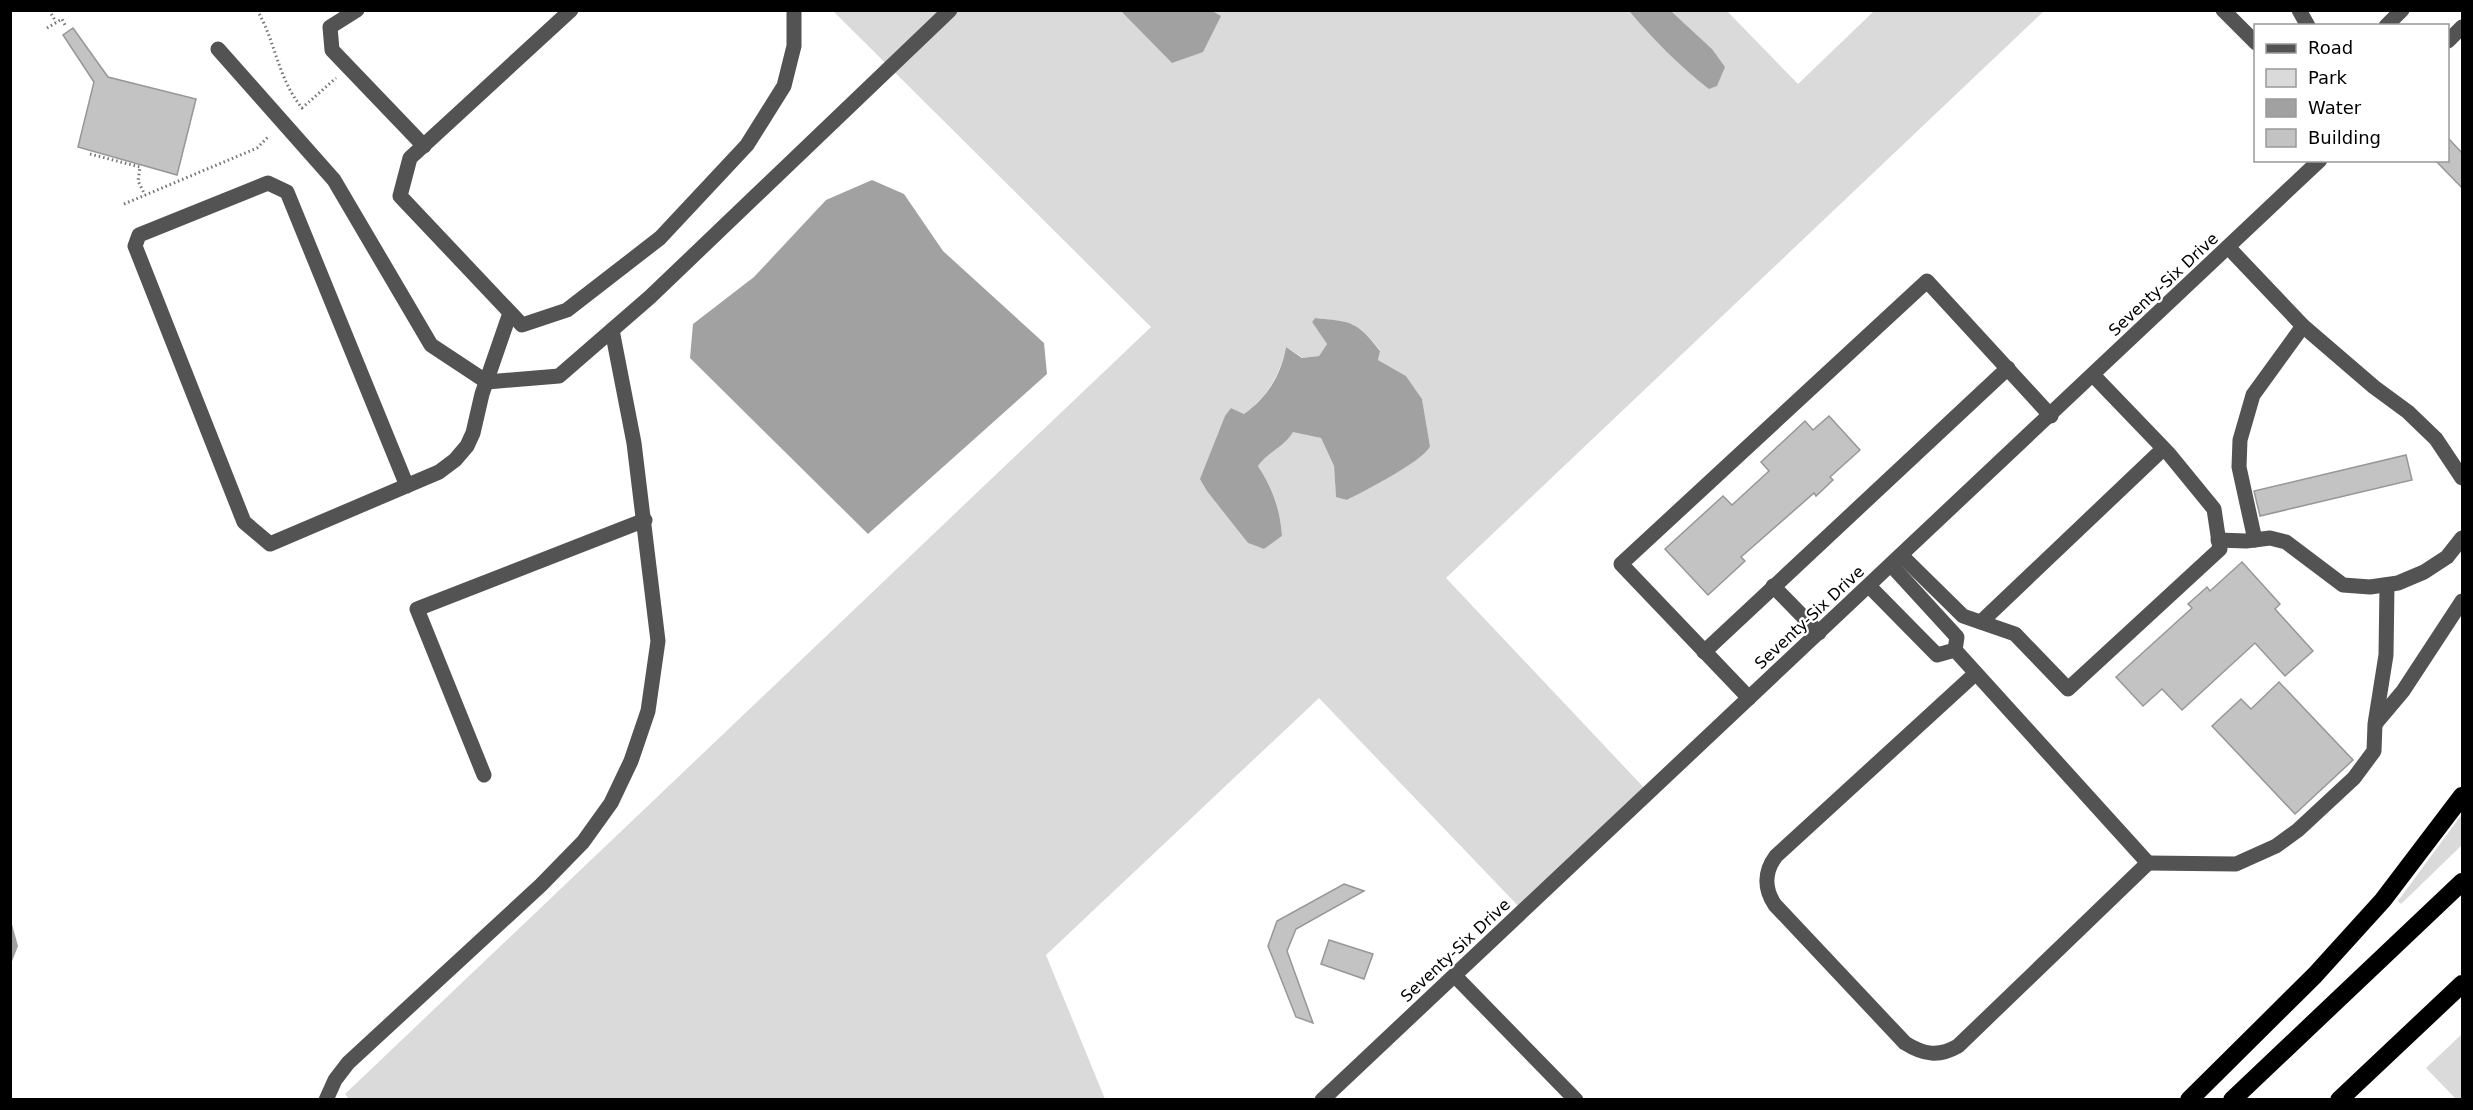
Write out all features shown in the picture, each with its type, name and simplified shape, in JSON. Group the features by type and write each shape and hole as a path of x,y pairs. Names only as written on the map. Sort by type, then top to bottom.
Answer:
{"highway":[{"path":"2189,1100 2315,975 2376,908 2463,796"},
{"path":"2232,1100 2463,882"},
{"path":"2339,1100 2463,984"}],"street":[{"path":"357,10 330,27 332,50 424,146"},
{"path":"571,10 410,158 400,196 522,325 567,310 660,238 747,145 784,86 794,46 794,10"},
{"path":"219,49 334,180 431,345 487,382 559,376 650,297 950,10"},
{"path":"2223,10 2254,41"},
{"path":"2299,10 2307,24"},
{"path":"2388,24 2402,10"},
{"path":"2449,40 2463,27"},
{"name":"Seventy-Six Drive","path":"1322,1100 2051,416 2318,162"},
{"path":"407,486 287,192 268,183 139,235 135,246 244,522 270,544 407,486 439,472 456,460 467,446 473,433 482,394 510,313"},
{"path":"2228,247 2303,326 2374,387 2408,412 2436,439 2463,478"},
{"path":"1749,699 1621,564 1927,281 2051,416"},
{"path":"2254,540 2239,467 2240,440 2253,395 2303,326"},
{"path":"326,1100 335,1080 348,1063 541,885 583,843 610,803 631,761 648,711 658,641 634,443 612,330"},
{"path":"1704,652 2008,368"},
{"path":"1896,560 1963,616 2015,634 2068,689 2220,549 2214,509 2163,448 2093,375"},
{"path":"1981,622 2163,448"},
{"path":"484,775 417,609 645,520"},
{"path":"2218,540 2270,538 2286,542 2343,585 2370,587 2398,583 2424,572 2447,557 2463,538"},
{"path":"1896,560 1957,637 1955,650 2148,863"},
{"path":"1976,674 1776,856 1768,866 1766,878 1769,897 1775,905 1905,1043 1922,1052 1942,1054 1958,1046 2148,863 2236,864 2276,846 2298,830 2354,778 2374,751 2375,724 2386,655 2387,585"},
{"path":"1773,586 1819,633"},
{"path":"1869,586 1937,655 1955,650"},
{"path":"2375,724 2403,691 2463,601"},
{"path":"1455,976 1576,1100"}],"path":[{"path":"49,10 56,22"},
{"path":"257,10 279,69 292,96 302,108 349,67"},
{"path":"47,28 62,19 66,27"},
{"path":"124,204 257,148 269,136"},
{"path":"90,154 140,167 138,181 145,195"}],"green space":[{"path":"833,11 1629,11 1667,52 1710,89 1712,49 1671,11 1727,11 1798,84 1874,11 2044,11 1446,578 1649,793 1523,911 1319,698 1046,955 1105,1099 350,1100 345,1094 1151,327","holes":["1315,318 1352,324 1365,333 1380,350 1378,360 1406,376 1422,399 1430,446 1403,468 1347,500 1336,496 1334,466 1321,438 1293,431 1258,466 1275,499 1282,536 1264,549 1248,543 1231,519 1231,408 1244,414 1266,393 1280,367 1286,347 1303,358 1319,356 1327,344 1312,322"]},
{"path":"2462,814 2462,845 2401,904 2398,901"},
{"path":"2462,1034 2462,1099 2456,1099 2426,1068"}],"water":[{"path":"1121,11 1212,11 1221,16 1203,52 1172,63"},
{"path":"1629,11 1671,11 1712,49 1725,67 1717,86 1709,89 1698,80 1647,32"},
{"path":"872,180 904,194 943,251 1044,343 1047,374 868,534 690,358 693,324 754,277 826,200"},
{"path":"1315,318 1337,320 1359,328 1380,351 1378,360 1406,376 1422,399 1430,446 1417,460 1347,500 1336,497 1334,466 1321,438 1293,432 1258,466 1275,500 1282,536 1264,549 1248,543 1200,479 1225,416 1231,408 1244,414 1267,393 1281,367 1286,347 1302,358 1319,356 1327,344 1312,322"},
{"path":"10,917 18,946 11,964 10,964"}],"building":[{"path":"73,28 108,77 196,99 177,175 78,147 94,82 63,35"},
{"path":"2449,139 2463,154 2463,189 2437,162 2449,162"},
{"path":"1829,416 1860,450 1830,477 1833,480 1816,496 1814,493 1741,557 1745,561 1708,595 1665,549 1723,496 1732,505 1769,471 1761,462 1805,421 1813,430"},
{"path":"2406,455 2412,480 2260,516 2254,491"},
{"path":"2242,562 2280,604 2275,609 2313,651 2285,676 2255,643 2182,710 2162,689 2143,706 2116,677 2192,608 2188,604 2207,587 2210,591"},
{"path":"2279,682 2353,760 2295,814 2212,726 2241,699 2251,709"},
{"path":"1344,884 1364,891 1296,929 1287,951 1313,1023 1296,1017 1268,946 1277,921"},
{"path":"1329,940 1373,954 1364,979 1321,964"}]}
